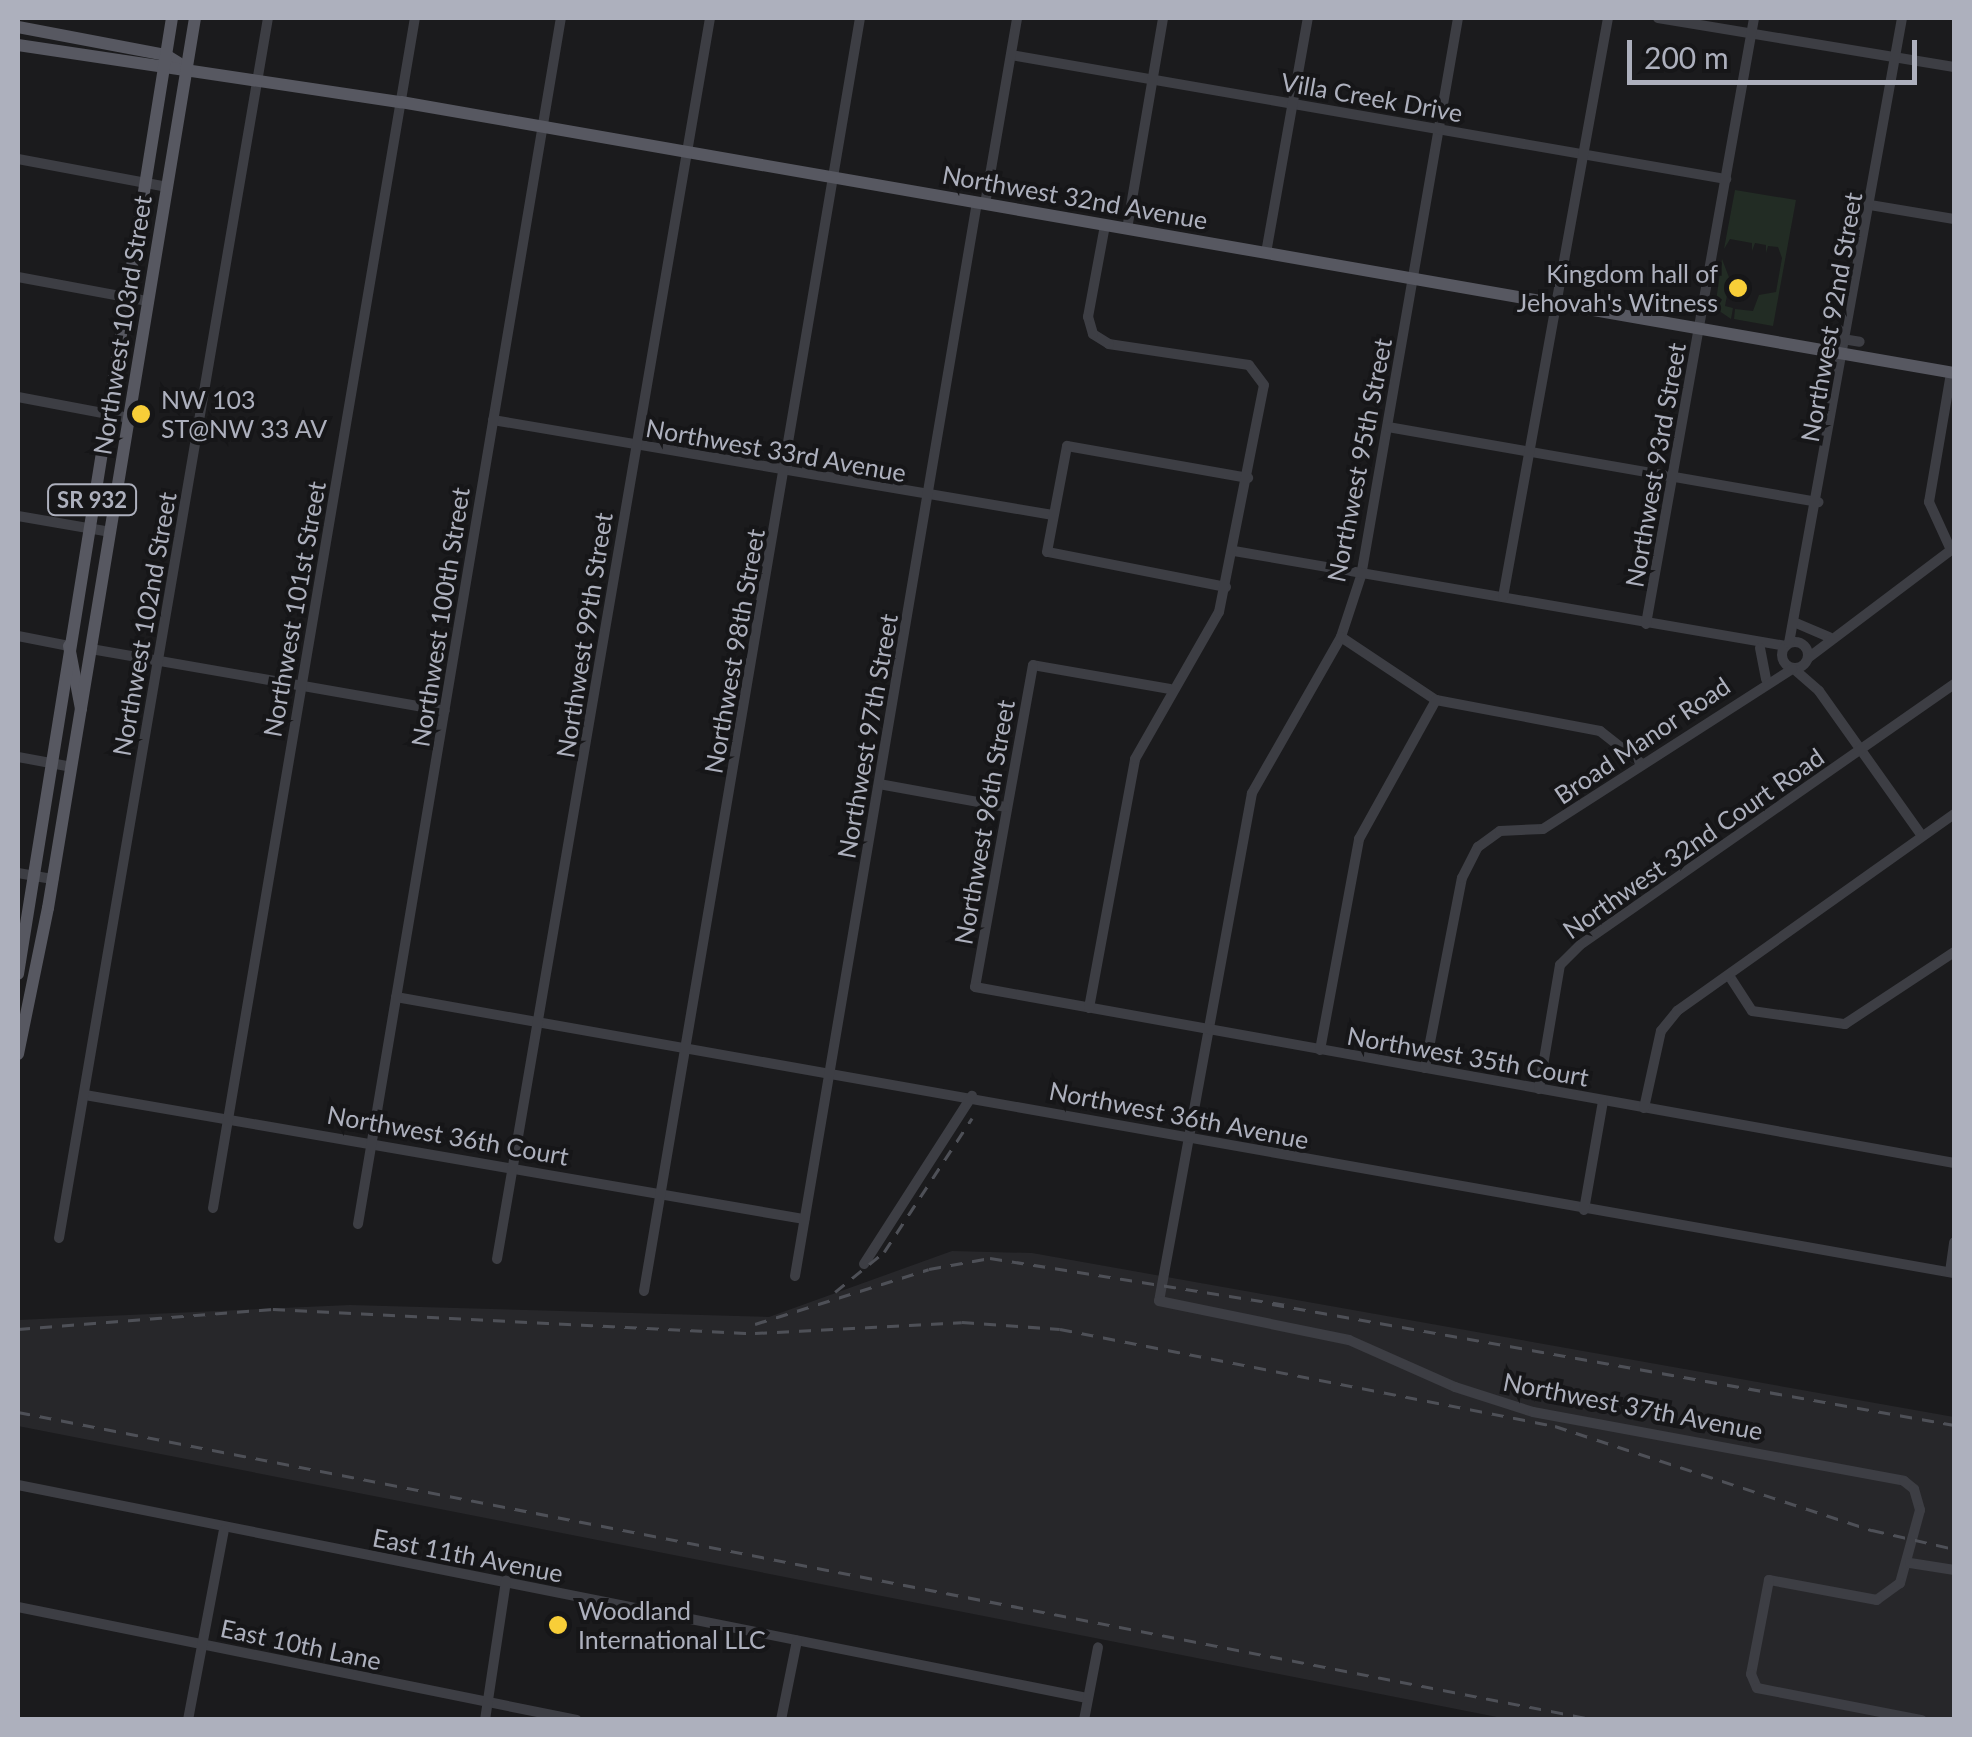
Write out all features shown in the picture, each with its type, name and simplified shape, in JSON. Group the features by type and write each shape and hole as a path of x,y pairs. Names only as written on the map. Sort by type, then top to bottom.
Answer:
{"main road":[{"name":"Northwest 103rd Street","path":"18,974 24,874 50,763 172,18"},
{"name":"Northwest 103rd Street","path":"18,1054 82,710 195,18"},
{"name":"Northwest 32nd Avenue","path":"18,27 166,55 187,68"},
{"name":"Northwest 32nd Avenue","path":"18,46 402,102 1700,329 1846,347 1953,373"},
{"path":"78,586 79,631 91,650"},
{"path":"69,646 82,710"}],"street":[{"name":"Northwest 102nd Street","path":"58,1238 86,1095 268,18"},
{"name":"Northwest 101st Street","path":"213,1208 415,18"},
{"name":"Northwest 100th Street","path":"358,1224 562,18"},
{"name":"Northwest 99th Street","path":"498,1259 710,18"},
{"name":"Northwest 98th Street","path":"644,1291 860,18"},
{"name":"Northwest 97th Street","path":"795,1276 928,496 1017,18"},
{"path":"1126,228 1163,18"},
{"path":"1266,253 1308,18"},
{"name":"Northwest 95th Street","path":"1159,1301 1252,793 1341,636 1361,576 1458,18"},
{"path":"1503,596 1608,18"},
{"path":"1658,18 1954,67"},
{"name":"Northwest 93rd Street","path":"1646,624 1754,18"},
{"name":"Northwest 92nd Street","path":"1819,690 1808,659 1790,649 1820,502 1902,18"},
{"name":"Villa Creek Drive","path":"1011,55 1726,178"},
{"path":"18,158 168,187"},
{"path":"1870,205 1954,218"},
{"path":"1088,1008 1135,759 1170,689 1219,612 1234,552 1264,384 1248,366 1109,344 1093,334 1088,318 1105,225"},
{"path":"18,277 148,302"},
{"path":"1830,337 1846,347 1860,342"},
{"path":"1808,659 1829,638 1953,549 1930,502 1953,373"},
{"path":"18,397 129,418"},
{"name":"Northwest 33rd Avenue","path":"493,420 1053,515"},
{"path":"1388,427 1820,502"},
{"path":"1226,587 1047,552 1066,446 1248,478"},
{"path":"18,516 111,532"},
{"path":"1234,552 1790,649"},
{"path":"1796,623 1829,638"},
{"path":"18,636 69,646"},
{"path":"1341,636 1436,700 1600,731 1642,764"},
{"path":"1748,643 1760,648 1790,649 1829,638"},
{"name":"Broad Manor Road","path":"1760,648 1763,682"},
{"path":"1790,649 1793,669 1819,690 1922,836"},
{"name":"Broad Manor Road","path":"1763,682 1790,649"},
{"path":"91,650 445,711"},
{"name":"Broad Manor Road","path":"1425,1068 1462,878 1478,847 1500,831 1544,829 1763,682 1808,659"},
{"name":"Northwest 96th Street","path":"975,986 1033,665 1170,689"},
{"name":"Northwest 32nd Court Road","path":"1539,1089 1560,966 1580,945 1954,684"},
{"path":"1320,1050 1359,838 1436,700"},
{"path":"18,757 72,768"},
{"path":"880,784 1006,807"},
{"path":"1644,1108 1661,1031 1677,1010 1954,814"},
{"path":"24,874 53,879"},
{"name":"Northwest 103rd Street","path":"18,947 23,930"},
{"path":"1730,976 1752,1010 1846,1024 1954,952"},
{"name":"Northwest 35th Court","path":"975,986 1208,1032 1954,1163"},
{"name":"Northwest 36th Avenue","path":"396,997 1952,1272"},
{"name":"Northwest 36th Court","path":"86,1095 804,1218"},
{"path":"864,1264 972,1096"},
{"path":"1584,1210 1602,1100"},
{"path":"1952,1272 1954,1242"},
{"name":"Northwest 37th Avenue","path":"1159,1301 1349,1340 1455,1387 1533,1412 1899,1479 1914,1489 1920,1505 1910,1563"},
{"name":"East 11th Avenue","path":"18,1485 224,1530 1088,1698"},
{"path":"188,1720 224,1530"},
{"path":"1922,1720 1757,1688 1751,1674 1768,1580 1878,1600 1900,1583 1910,1563 1954,1570"},
{"path":"486,1720 506,1582"},
{"name":"East 10th Lane","path":"18,1607 577,1720"},
{"path":"780,1720 796,1641"},
{"path":"1084,1720 1098,1647"}],"shaded area":[{"path":"1735,190 1796,200 1773,326 1734,319 1735,309 1753,311 1759,295 1776,292 1782,258 1778,247 1768,246 1766,253 1766,245 1755,243 1752,251 1752,243 1730,239 1724,249"},
{"path":"1722,259 1730,280 1725,306 1733,308 1731,319 1715,308"},
{"path":"952,1251 1032,1253 1954,1417 1954,1719 1507,1719 18,1426 18,1320 350,1305 769,1317"}],"railway":[{"path":"835,1292 884,1252 972,1118"},
{"path":"755,1324 929,1269 990,1258 1286,1305"},
{"path":"1272,1304 1954,1425"},
{"path":"18,1329 273,1309 755,1333 962,1322 1060,1329 1555,1426 1872,1530 1954,1549"},
{"path":"18,1412 1597,1720"}],"place":[{"name":"Kingdom hall of Jehovah's Witness","path":"1738,288"},
{"name":"NW 103 ST@NW 33 AV","path":"141,414"},
{"name":"Woodland International LLC","path":"558,1625"}]}
